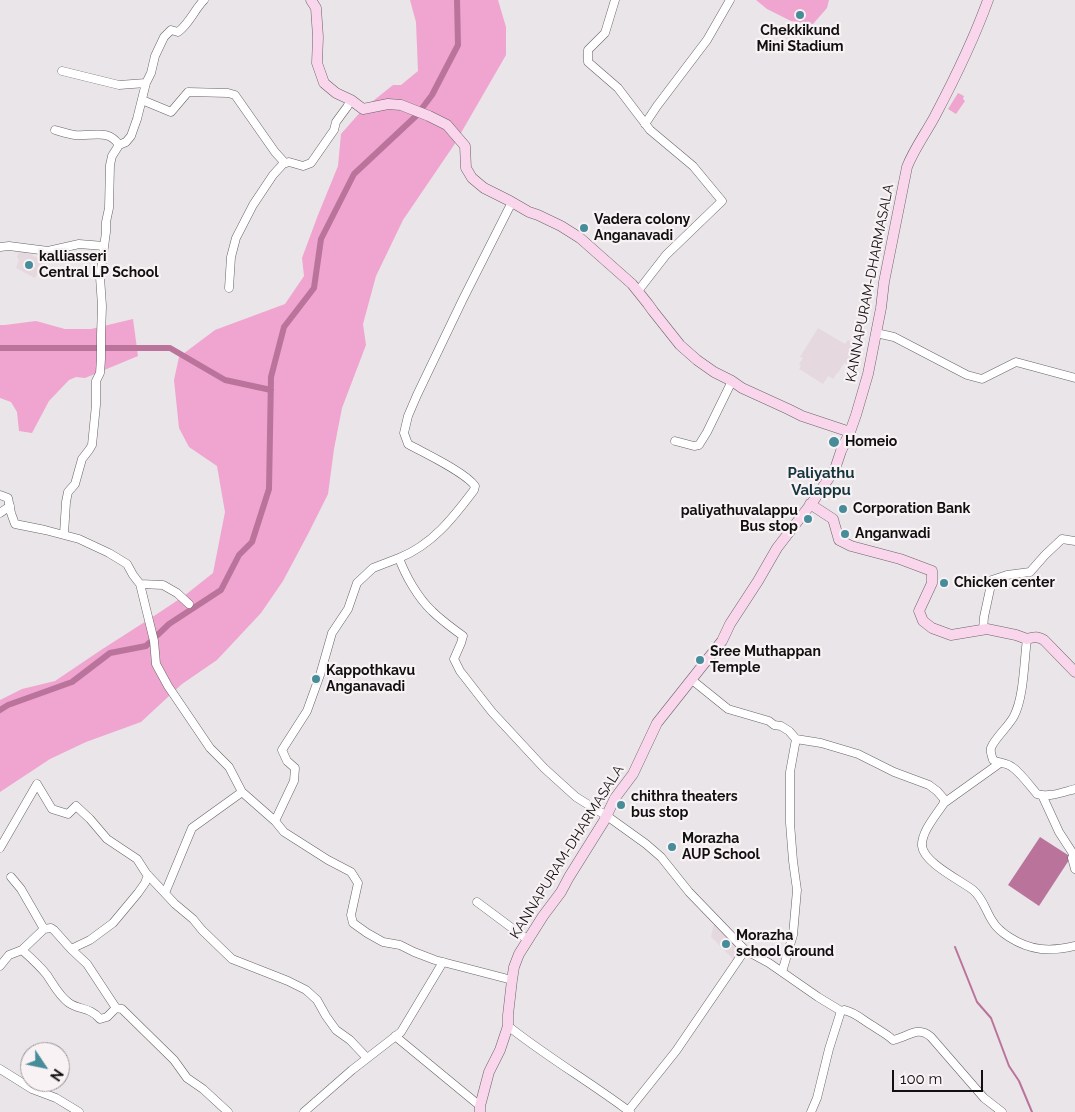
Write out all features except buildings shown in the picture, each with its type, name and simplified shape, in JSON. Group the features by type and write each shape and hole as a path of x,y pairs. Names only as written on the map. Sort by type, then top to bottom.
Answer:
{"main road":[{"path":"311,0 316,8 317,63 324,83 336,93 351,100 363,109 388,104 401,105 430,116 447,126 465,146 466,168 472,178 484,188 529,212 561,226 580,238 632,284 652,312 680,345 697,360 742,388 802,416 850,432"},
{"name":"KANNAPURAM-DHARMASALA","path":"480,1109 489,1072 500,1050 508,1026 512,980 519,954 561,892 616,798 633,774 657,723 722,641 730,624 777,548 835,469 850,432 868,374 906,167 944,98 988,0"},
{"path":"810,504 833,519 839,540 851,546 900,559 932,571 932,583 919,611 923,621 932,628 951,635 987,629 1027,639 1035,636 1039,637 1075,672"}],"street":[{"path":"64,534 68,492 76,484 82,458 92,444 96,406 96,381 100,373 102,306 100,277 109,208 112,156 119,145 126,142 131,136 155,56 164,37 171,30 178,32 183,29 192,18 194,11 204,0"},
{"path":"615,0 605,32 588,50 588,62 618,88 650,130 693,166 722,201 666,255 638,291"},
{"path":"645,124 707,40 730,0"},
{"path":"62,71 119,85 146,83"},
{"path":"142,100 171,112 188,92 228,93 235,95 275,152 285,163"},
{"path":"228,288 231,257 239,234 262,191 285,163 289,162 303,166 312,163 351,100"},
{"path":"55,130 73,135 84,136 93,134 110,136 119,145"},
{"path":"275,821 294,781 295,768 287,761 282,750 307,711 332,633 348,609 357,583 373,568 399,558 433,538 450,522 474,490 475,486 467,478 408,444 404,433 408,416 438,349 512,202"},
{"path":"0,247 9,246 48,251 79,244 104,246"},
{"path":"876,333 894,337 967,374 982,379 1016,362 1075,378"},
{"path":"674,441 694,446 699,445 732,381"},
{"path":"0,495 8,498 15,524 80,539 127,564 140,584 154,639 156,664 168,686 210,748 229,767 242,792 275,821 284,832 350,872 358,883 351,916 353,923 383,942 400,945 443,962 512,980"},
{"path":"0,513 10,506"},
{"path":"983,630 992,580 1030,572 1062,539 1075,541"},
{"path":"399,558 415,589 431,611 462,636 454,659 460,671 492,712 544,768 576,797 607,816 661,857 689,892 745,950 769,962 841,1012"},
{"path":"140,584 163,585 177,593 189,604"},
{"path":"1027,639 1022,686 1017,710 992,747 991,754 993,760 1013,767 1037,794 1055,794 1075,789"},
{"path":"692,680 728,709 782,726 790,731 796,739 822,743 858,754 894,772 929,785 944,799 944,803"},
{"path":"782,972 793,935 797,890 790,824 790,772 796,739"},
{"path":"1000,763 944,803 929,824 922,845 924,851 928,858 940,868 980,896 986,911 1000,932 1021,944 1042,950 1064,949 1075,946"},
{"path":"0,848 37,784 52,809 68,814 76,806 107,839 137,860 165,893 232,959 306,990 317,1000 336,1030 350,1040 367,1058"},
{"path":"165,893 192,828 242,792"},
{"path":"1042,795 1059,832 1074,855 1072,858 1075,869"},
{"path":"71,949 90,940 113,923 138,893 148,875"},
{"path":"12,877 44,928"},
{"path":"478,902 528,940"},
{"path":"0,966 9,955 22,950 44,928 51,928 87,964 116,1008 122,1009 174,1060 187,1078 203,1089 225,1111"},
{"path":"22,950 36,962 55,988 69,1003 95,1013 100,1019 107,1017 116,1008"},
{"path":"508,1026 531,1044 629,1111 676,1051 745,950"},
{"path":"304,1112 367,1058 401,1032 443,962"},
{"path":"841,1012 844,1010 854,1012 872,1026 886,1033 893,1040 916,1031 925,1032 984,1098 1002,1112"},
{"path":"811,1112 817,1098 829,1049 841,1012"},
{"path":"396,1036 480,1109"},
{"path":"0,1069 32,1089 56,1098 79,1112"}],"shaded area":[{"path":"410,0 498,0 506,27 506,55 454,145 403,220 376,276 363,324 366,345 342,408 328,494 308,534 283,581 261,613 217,660 182,684 141,722 86,742 50,759 0,792 0,700 22,689 55,681 184,596 213,573 225,512 217,466 189,447 179,428 174,380 179,357 215,330 285,304 304,276 302,258 338,166 341,134 363,109 393,85 401,85 418,71 416,22"},
{"name":"Chekkikund Mini Stadium","path":"756,0 829,0 827,8 813,24 791,21 767,9"},
{"path":"958,93 964,96 963,99 965,101 956,114 948,109"},
{"name":"kalliasseri Central LP School","path":"20,249 44,261 35,278 16,268"},
{"path":"133,319 138,356 85,378 76,377 69,380 49,401 32,433 19,431 17,412 11,402 0,398 0,325 36,321 65,329 91,329"},
{"path":"818,328 845,344 848,340 858,346 853,359 846,364 844,363 833,379 828,376 823,384 799,369 801,366 799,364 803,358 800,357"},
{"path":"1040,837 1071,857 1039,906 1008,885"},
{"name":"Morazha school Ground","path":"714,924 740,951 735,961 711,937"}],"waterway":[{"path":"423,107 432,95 458,45 457,0"},
{"path":"0,710 8,705 72,682 110,653 146,646 169,624 221,590 239,555 252,542 269,489 271,377 284,327 314,288 321,239 354,174 416,116"},
{"path":"0,348 170,348 225,380 271,390"},
{"path":"955,947 977,1002 991,1018 1009,1066 1019,1081 1032,1112"}],"place":[{"name":"Chekkikund Mini Stadium","path":"800,15"},
{"name":"Vadera colony Anganavadi","path":"584,228"},
{"name":"kalliasseri Central LP School","path":"29,265"},
{"name":"Homeio","path":"834,442"},
{"name":"Corporation Bank","path":"843,509"},
{"name":"paliyathuvalappu Bus stop","path":"808,519"},
{"name":"Anganwadi","path":"845,534"},
{"name":"Chicken center","path":"944,583"},
{"name":"Sree Muthappan Temple","path":"700,660"},
{"name":"Kappothkavu Anganavadi","path":"316,679"},
{"name":"chithra theaters bus stop","path":"621,805"},
{"name":"Morazha AUP School","path":"672,847"},
{"name":"Morazha school Ground","path":"726,944"}],"district":[{"name":"Paliyathu Valappu","path":"821,482"}]}
